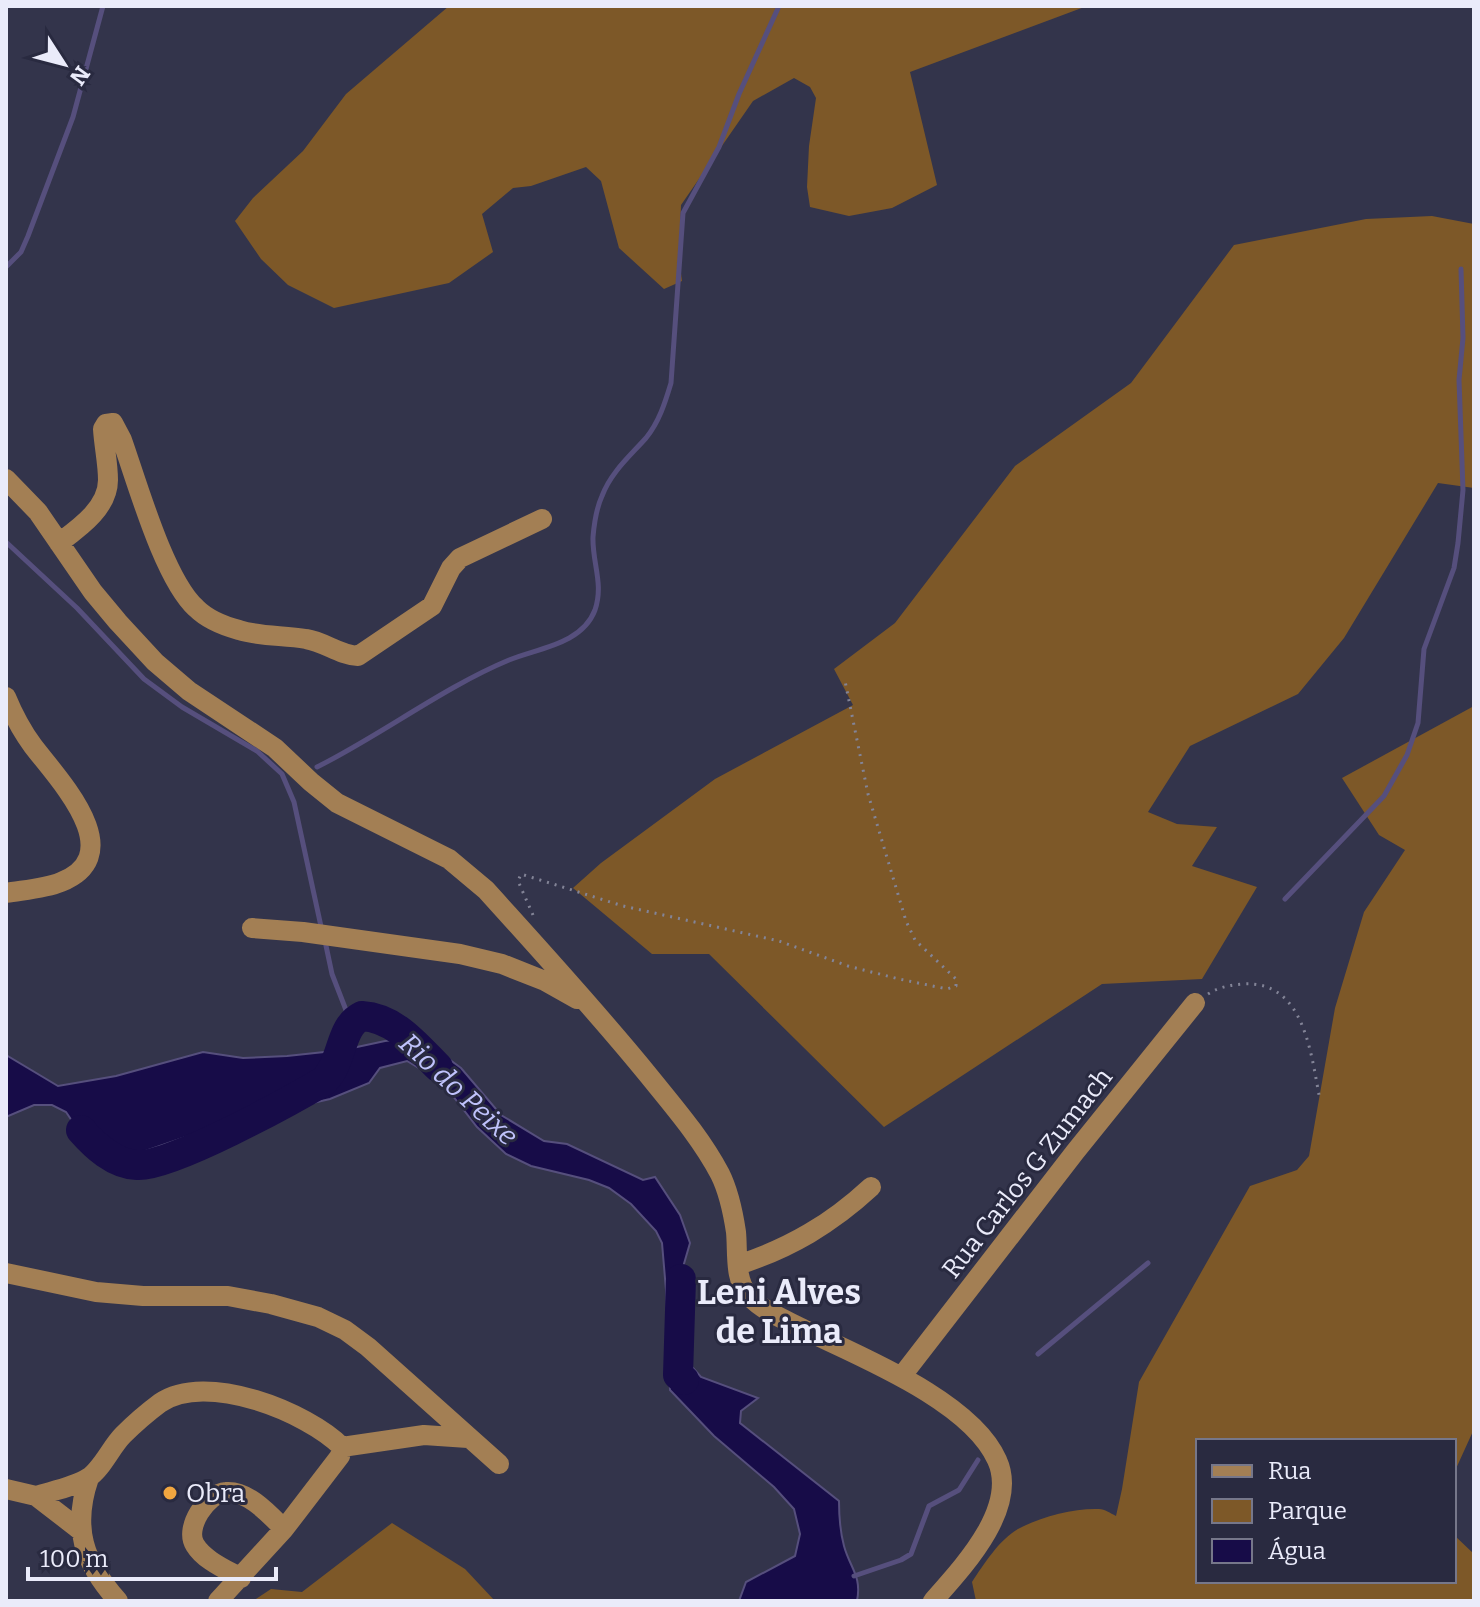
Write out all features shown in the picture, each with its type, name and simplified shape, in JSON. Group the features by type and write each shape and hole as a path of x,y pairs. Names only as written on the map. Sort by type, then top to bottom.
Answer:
{"street":[{"path":"59,543 80,528 103,499 109,484 103,429 106,424 113,423 169,566 197,610 242,632 310,639 341,654 358,656 435,603 451,568 460,558 542,519"},
{"path":"6,479 38,512 118,622 155,662 189,691 275,748 337,803 449,859 486,890 594,1008 688,1123 720,1175 734,1217 741,1283 747,1294 761,1306 901,1377 980,1432 997,1459 1002,1474 1001,1495 994,1521 933,1601"},
{"path":"6,697 30,742 87,823 91,845 89,856 81,868 60,883 6,893"},
{"path":"252,928 312,933 460,954 502,964 545,981 594,1008"},
{"name":"Rua Carlos G Zumach","path":"901,1377 1195,1003"},
{"path":"738,1265 804,1239 871,1187"},
{"path":"6,1273 96,1292 143,1296 228,1296 318,1317 345,1330 368,1347 499,1464"},
{"path":"118,1601 92,1562 80,1530 82,1498 89,1478 123,1436 163,1401 192,1393 218,1392 267,1403 308,1421 342,1447 424,1435 468,1438"},
{"path":"218,1601 284,1529 340,1456 342,1447"},
{"path":"36,1496 89,1478"},
{"path":"6,1489 36,1496 80,1530"},
{"path":"241,1578 204,1555 192,1541 195,1522 204,1506 225,1491 240,1495 256,1503 284,1529"}],"path":[{"path":"533,943 535,923 518,881 521,874 623,906 779,941 848,966 947,989 956,986 956,979 915,940 906,921 868,794 845,681"},
{"path":"1195,1003 1214,990 1253,983 1270,988 1286,999 1300,1016 1310,1046 1320,1100"}],"green space":[{"path":"449,6 1087,6 910,72 937,185 892,208 849,216 810,207 807,187 809,146 816,98 810,87 794,78 753,101 681,205 679,258 682,281 664,289 619,248 601,181 586,167 531,186 513,188 482,214 493,252 449,283 334,308 288,285 261,259 235,221 253,198 303,151 346,94"},
{"path":"1432,216 1474,224 1474,488 1438,483 1344,638 1298,694 1190,746 1148,812 1177,824 1217,827 1192,866 1257,887 1202,979 1102,984 884,1127 709,954 652,954 573,888 601,863 715,779 853,705 834,669 895,623 1015,466 1131,383 1234,245 1366,219"},
{"path":"1474,706 1474,1429 1456,1469 1456,1439 1196,1439 1196,1583 1456,1583 1456,1537 1474,1554 1474,1601 976,1601 972,1582 998,1546 1018,1529 1047,1517 1079,1510 1101,1509 1116,1516 1139,1382 1250,1186 1297,1170 1309,1156 1335,1008 1364,912 1405,850 1379,835 1342,778"},
{"path":"392,1523 465,1569 495,1601 253,1601 271,1589 302,1592"}],"water":[{"path":"419,1037 461,1068 501,1115 544,1141 567,1144 643,1180 655,1177 680,1215 690,1243 681,1274 688,1301 677,1326 677,1340 685,1359 701,1377 758,1398 741,1411 740,1423 839,1501 846,1554 858,1585 857,1601 739,1601 746,1582 795,1556 800,1534 794,1509 774,1487 714,1436 670,1390 662,1243 656,1231 631,1204 609,1188 531,1166 506,1154 477,1127 442,1082 407,1061 380,1068 369,1083 330,1099 226,1123 134,1155 103,1155 89,1146 66,1112 52,1105 34,1105 6,1117 6,1055 58,1086 116,1076 203,1052 243,1058 287,1056"}],"waterway":[{"path":"6,267 21,252 73,117 103,6"},
{"path":"317,767 485,671 570,638 589,621 595,610 598,591 593,537 600,500 616,472 655,425 671,383 683,213 719,147 779,6"},
{"path":"1285,899 1384,796 1407,755 1418,723 1424,649 1454,568 1458,543 1463,490 1459,380 1463,338 1461,269"},
{"path":"6,542 77,608 144,679 182,707 257,751 282,774 294,802 322,931"},
{"path":"325,941 332,974 351,1023"},
{"name":"Rio do Peixe","path":"81,1130 106,1153 129,1164 153,1163 175,1156 286,1103 324,1081 335,1064 349,1028 362,1016 395,1027 438,1067"},
{"path":"1038,1354 1148,1263"},
{"name":"Rio do Peixe","path":"681,1279 678,1375 684,1380"},
{"path":"854,1576 911,1554 929,1506 959,1490 978,1460"}],"place":[{"name":"Obra","path":"170,1493"}],"district":[{"name":"Leni Alves de Lima","path":"779,1312"}]}
